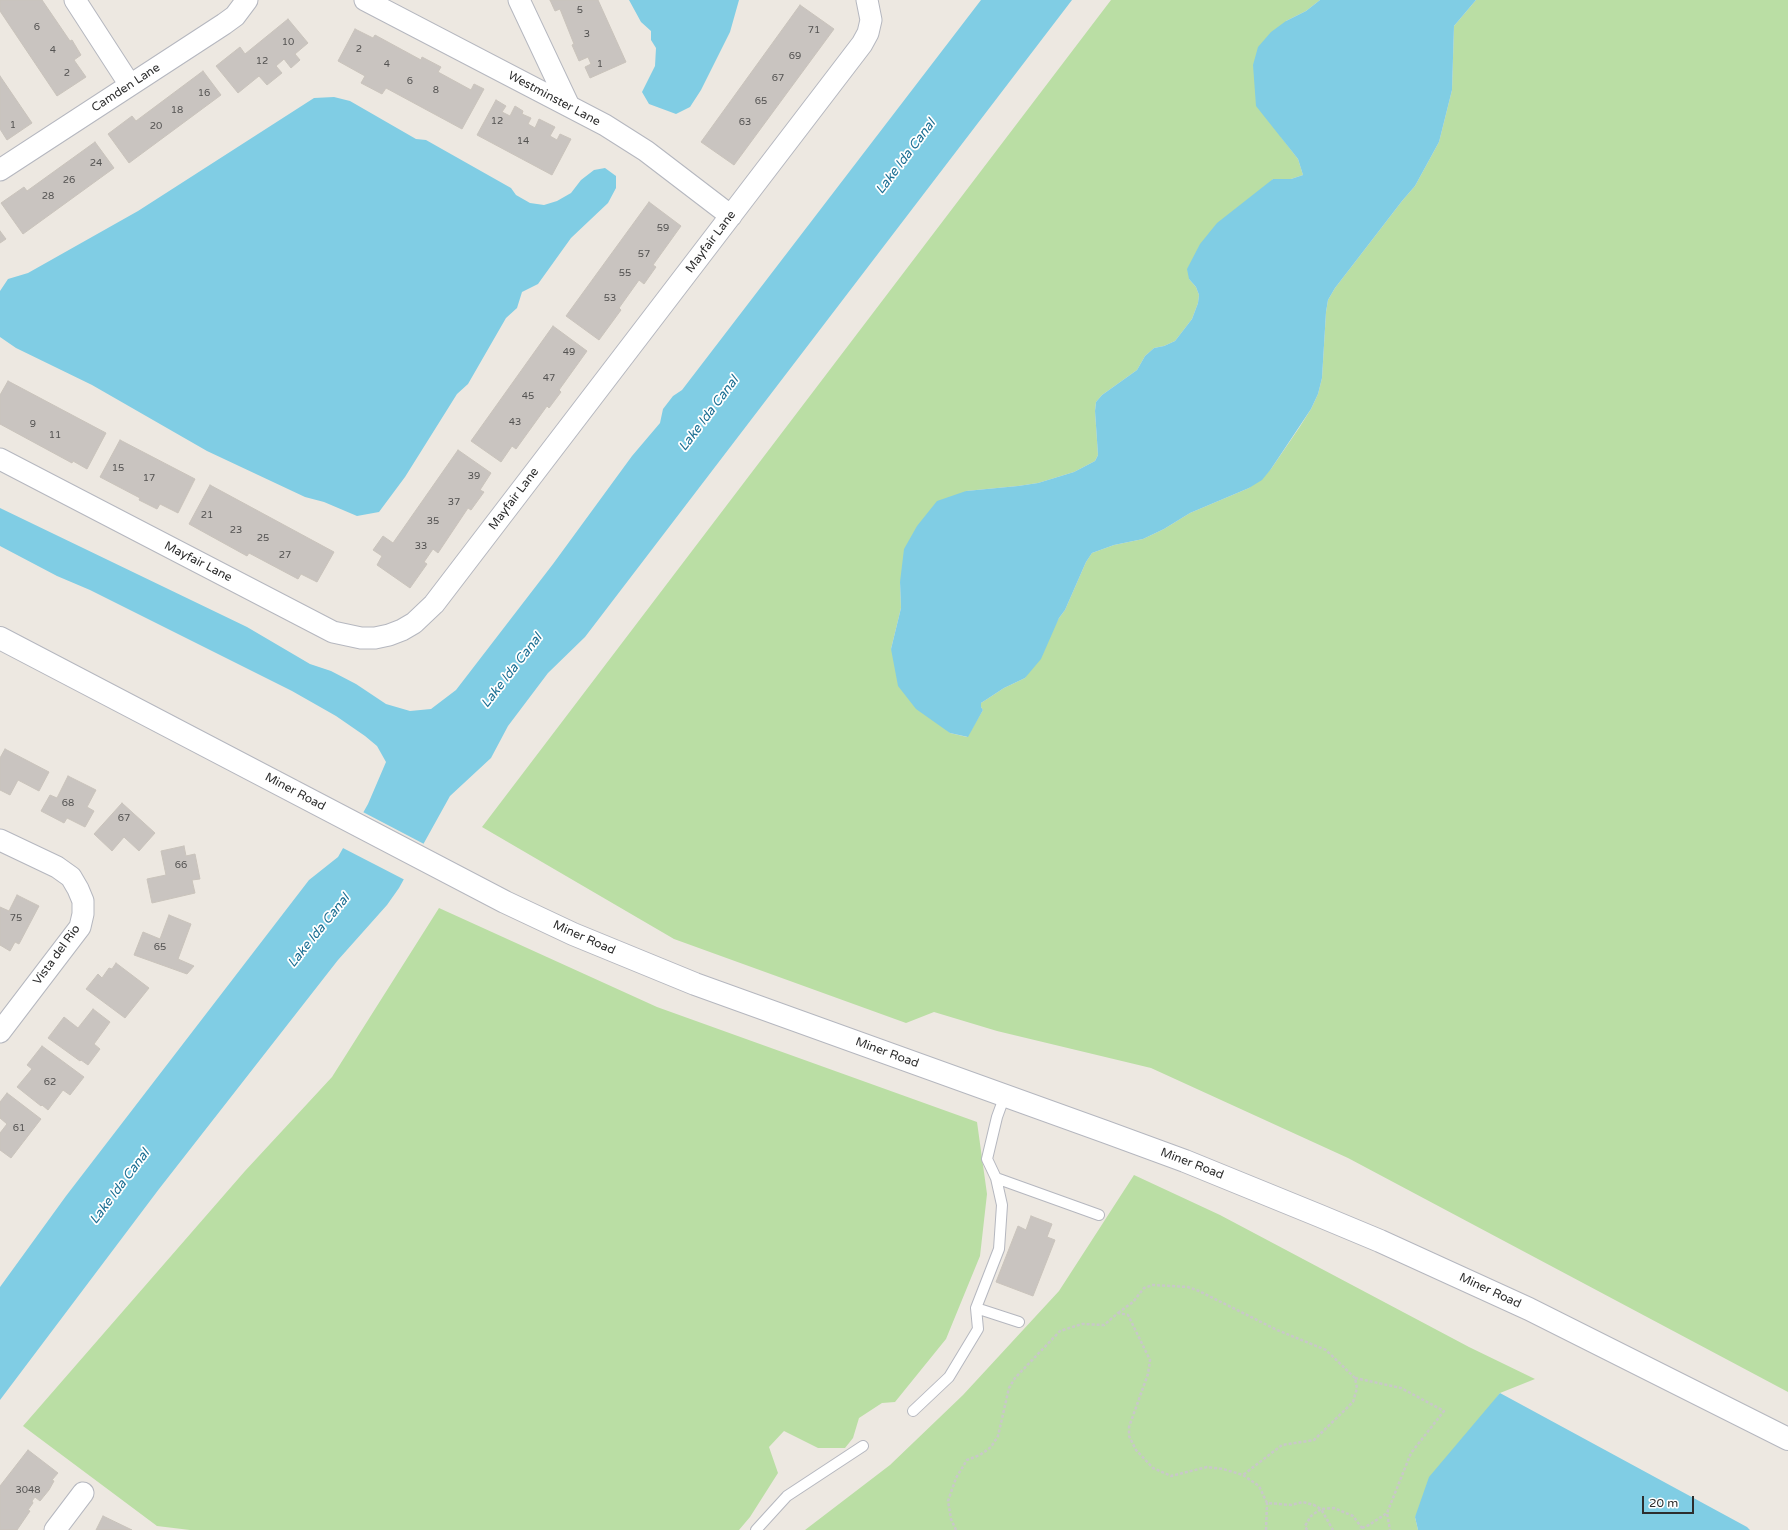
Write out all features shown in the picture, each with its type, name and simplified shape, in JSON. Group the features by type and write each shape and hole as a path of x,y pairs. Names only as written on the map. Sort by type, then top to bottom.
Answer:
{"street":[{"name":"Camden Lane","path":"0,170 224,24 235,16 248,0"},
{"name":"Westminster Lane","path":"365,0 605,125 646,151 731,216"},
{"path":"519,0 569,106"},
{"name":"Mayfair Lane","path":"0,459 333,632 361,638 389,635 414,623 434,604 862,44 868,33 870,20 867,0"},
{"path":"80,2 130,85"},
{"name":"Miner Road","path":"0,638 347,820 538,918 656,969 1185,1161 1401,1250 1529,1309 1788,1439"},
{"name":"Vista del Rio","path":"0,840 57,867 71,877 83,901 83,914 80,927 0,1032"},
{"path":"55,1530 84,1493"}],"lane":[{"path":"913,1412 948,1377 978,1329 976,1308 999,1249 1002,1204 996,1178 987,1160 997,1117 1005,1095"},
{"path":"996,1178 1099,1215"},
{"path":"976,1308 1018,1322"},
{"path":"756,1530 787,1496 863,1446"}],"path":[{"path":"956,1530 951,1519 948,1502 956,1478 967,1460 980,1455 991,1447 998,1436 1009,1388 1014,1378 1060,1331 1082,1324 1104,1325 1132,1302 1144,1288 1153,1285 1188,1287 1199,1291 1277,1330 1326,1350 1355,1378 1401,1388 1444,1411 1411,1453 1387,1513 1390,1530"},
{"path":"1118,1313 1128,1315 1150,1360 1148,1374 1129,1427 1129,1436 1136,1450 1153,1468 1171,1476 1207,1467 1223,1469 1243,1475 1259,1486 1267,1503 1266,1530"},
{"path":"1243,1475 1282,1445 1314,1440 1353,1402 1357,1388 1355,1378"},
{"path":"1267,1503 1292,1505 1303,1502 1314,1504 1320,1509 1333,1530"},
{"path":"1306,1530 1305,1526 1311,1516 1320,1509 1334,1508 1353,1516 1361,1529 1369,1526 1387,1513"}],"green space":[{"path":"1111,0 1320,0 1306,11 1286,21 1281,137 1298,159 1303,175 1291,179 1273,179 1189,279 1196,287 1199,295 1198,303 1192,319 1175,341 1164,346 1154,348 1145,356 1137,370 1102,395 1096,402 1095,411 1098,455 1095,461 1074,472 1038,483 966,491 900,582 901,608 891,649 950,733 967,737 983,710 981,703 1004,688 1025,678 1065,610 1086,562 1092,553 1114,545 1143,539 1164,529 1190,513 1249,488 1271,469 1311,409 1318,394 1322,378 1328,300 1335,288 1415,186 1439,142 1452,90 1454,26 1476,0 1788,0 1788,1392 1348,1158 1151,1068 997,1031 934,1012 906,1023 674,939 482,827"},
{"path":"439,908 657,1007 977,1122 987,1194 980,1256 946,1339 895,1402 882,1403 859,1418 853,1438 845,1448 818,1448 784,1431 769,1447 778,1473 750,1517 739,1530 190,1530 157,1526 23,1426 245,1171 332,1077"},
{"path":"1134,1175 1220,1215 1469,1347 1535,1379 1500,1393 1415,1517 1418,1530 805,1530 890,1465 963,1395 1059,1291"}],"water":[{"path":"629,0 739,0 730,32 701,90 690,107 676,114 649,104 642,92 655,66 656,48 651,40 651,31 641,22"},
{"name":"Lake Ida Canal","path":"981,0 1072,0 585,637 548,673 508,726 491,758 450,796 399,888 387,905 338,960 159,1189 0,1400 0,1287 66,1196 309,880 338,857 368,804 386,762 377,746 365,736 336,716 292,691 90,590 57,576 0,546 0,508 247,627 310,664 331,671 356,684 386,704 410,711 431,709 456,690 553,564 632,456 660,423 663,409 673,396 682,390"},
{"path":"1320,0 1476,0 1454,26 1452,90 1439,142 1415,186 1335,288 1328,300 1322,378 1318,394 1311,409 1262,480 1249,488 1190,513 1164,529 1143,539 1114,545 1092,553 1086,562 1065,610 1059,618 1041,659 1025,678 1004,688 981,703 983,710 968,737 950,733 916,709 898,686 891,649 901,608 900,582 904,549 917,526 937,501 966,491 1038,483 1074,472 1095,461 1098,455 1095,411 1096,402 1102,395 1137,370 1145,356 1154,348 1164,346 1175,341 1192,319 1198,303 1199,295 1196,287 1189,279 1187,269 1200,244 1217,223 1273,179 1291,179 1303,175 1298,159 1256,106 1253,65 1258,47 1271,32 1286,21 1306,11"},
{"path":"334,97 350,101 416,139 426,140 511,188 516,195 530,203 544,205 557,201 571,193 581,180 594,170 605,168 616,176 616,188 608,203 571,238 538,284 522,292 517,308 506,318 468,384 457,394 405,477 379,512 357,516 324,502 305,497 207,451 92,385 16,348 0,337 0,291 8,279 28,273 138,211 314,98"},
{"path":"1500,1393 1750,1530 1418,1530 1415,1517 1429,1477"}],"pier":[{"path":"361,811 424,844 405,880 341,847"}],"building":[{"path":"0,0 42,0 70,41 72,40 81,55 74,60 86,77 57,96 0,11"},
{"path":"550,0 598,0 626,62 590,78 585,67 591,64 588,57 579,61 560,9 555,11"},
{"path":"800,5 834,29 734,165 701,142"},
{"path":"288,19 308,43 295,54 300,60 291,68 284,59 276,66 282,73 267,85 259,76 238,93 216,66 240,47 245,54"},
{"path":"355,29 373,38 375,35 421,60 422,57 441,67 438,72 471,90 474,84 484,89 462,129 386,88 382,94 361,83 365,76 338,61"},
{"path":"203,71 221,95 129,163 108,134 132,116 136,121"},
{"path":"0,76 32,123 7,140 0,129"},
{"path":"496,100 506,106 502,112 510,116 515,106 523,111 522,114 531,118 528,124 535,128 539,119 555,127 550,136 557,140 560,134 571,139 552,175 477,135"},
{"path":"95,142 114,168 23,234 1,203 24,187 27,191"},
{"path":"649,202 681,226 653,265 656,267 644,284 639,280 619,308 621,310 599,340 566,316"},
{"path":"0,231 6,239 0,243"},
{"path":"553,326 587,351 559,390 561,392 549,408 547,406 516,449 512,446 501,462 471,441"},
{"path":"8,381 106,433 87,469 73,461 72,463 0,424 0,395"},
{"path":"120,440 195,479 178,513 160,504 157,509 139,500 140,498 100,477"},
{"path":"458,450 491,473 480,490 484,492 471,510 468,508 438,553 433,549 424,562 427,564 410,588 377,565 382,556 373,550 383,536 393,543"},
{"path":"210,485 334,552 317,582 301,574 298,579 249,553 247,556 189,524"},
{"path":"5,749 49,772 39,791 18,780 10,795 0,790 0,758"},
{"path":"68,776 96,790 87,807 94,811 85,827 67,818 64,823 41,811 50,795 57,798"},
{"path":"122,803 155,833 139,851 124,837 112,851 94,834"},
{"path":"184,846 186,856 195,854 200,879 192,880 195,893 152,903 147,879 166,875 161,851"},
{"path":"17,895 39,906 19,944 15,942 10,951 0,945 0,907 9,911"},
{"path":"169,915 191,924 178,959 194,966 187,974 134,955 143,932 160,939"},
{"path":"116,963 149,988 125,1018 86,989 98,974 102,978 109,968 112,969"},
{"path":"93,1009 110,1022 94,1044 100,1049 88,1065 48,1038 64,1017 78,1028"},
{"path":"42,1046 84,1077 70,1095 63,1090 48,1110 17,1087 32,1069 27,1065"},
{"path":"7,1093 41,1119 11,1158 0,1150 0,1133 7,1124 0,1118 0,1102"},
{"path":"1031,1216 1052,1224 1047,1237 1055,1240 1033,1296 996,1282 1018,1226 1026,1230"},
{"path":"28,1450 58,1473 52,1480 54,1481 49,1490 40,1501 35,1497 32,1501 33,1503 28,1510 30,1511 17,1530 0,1530 0,1486"},
{"path":"103,1516 132,1530 96,1530"}]}
